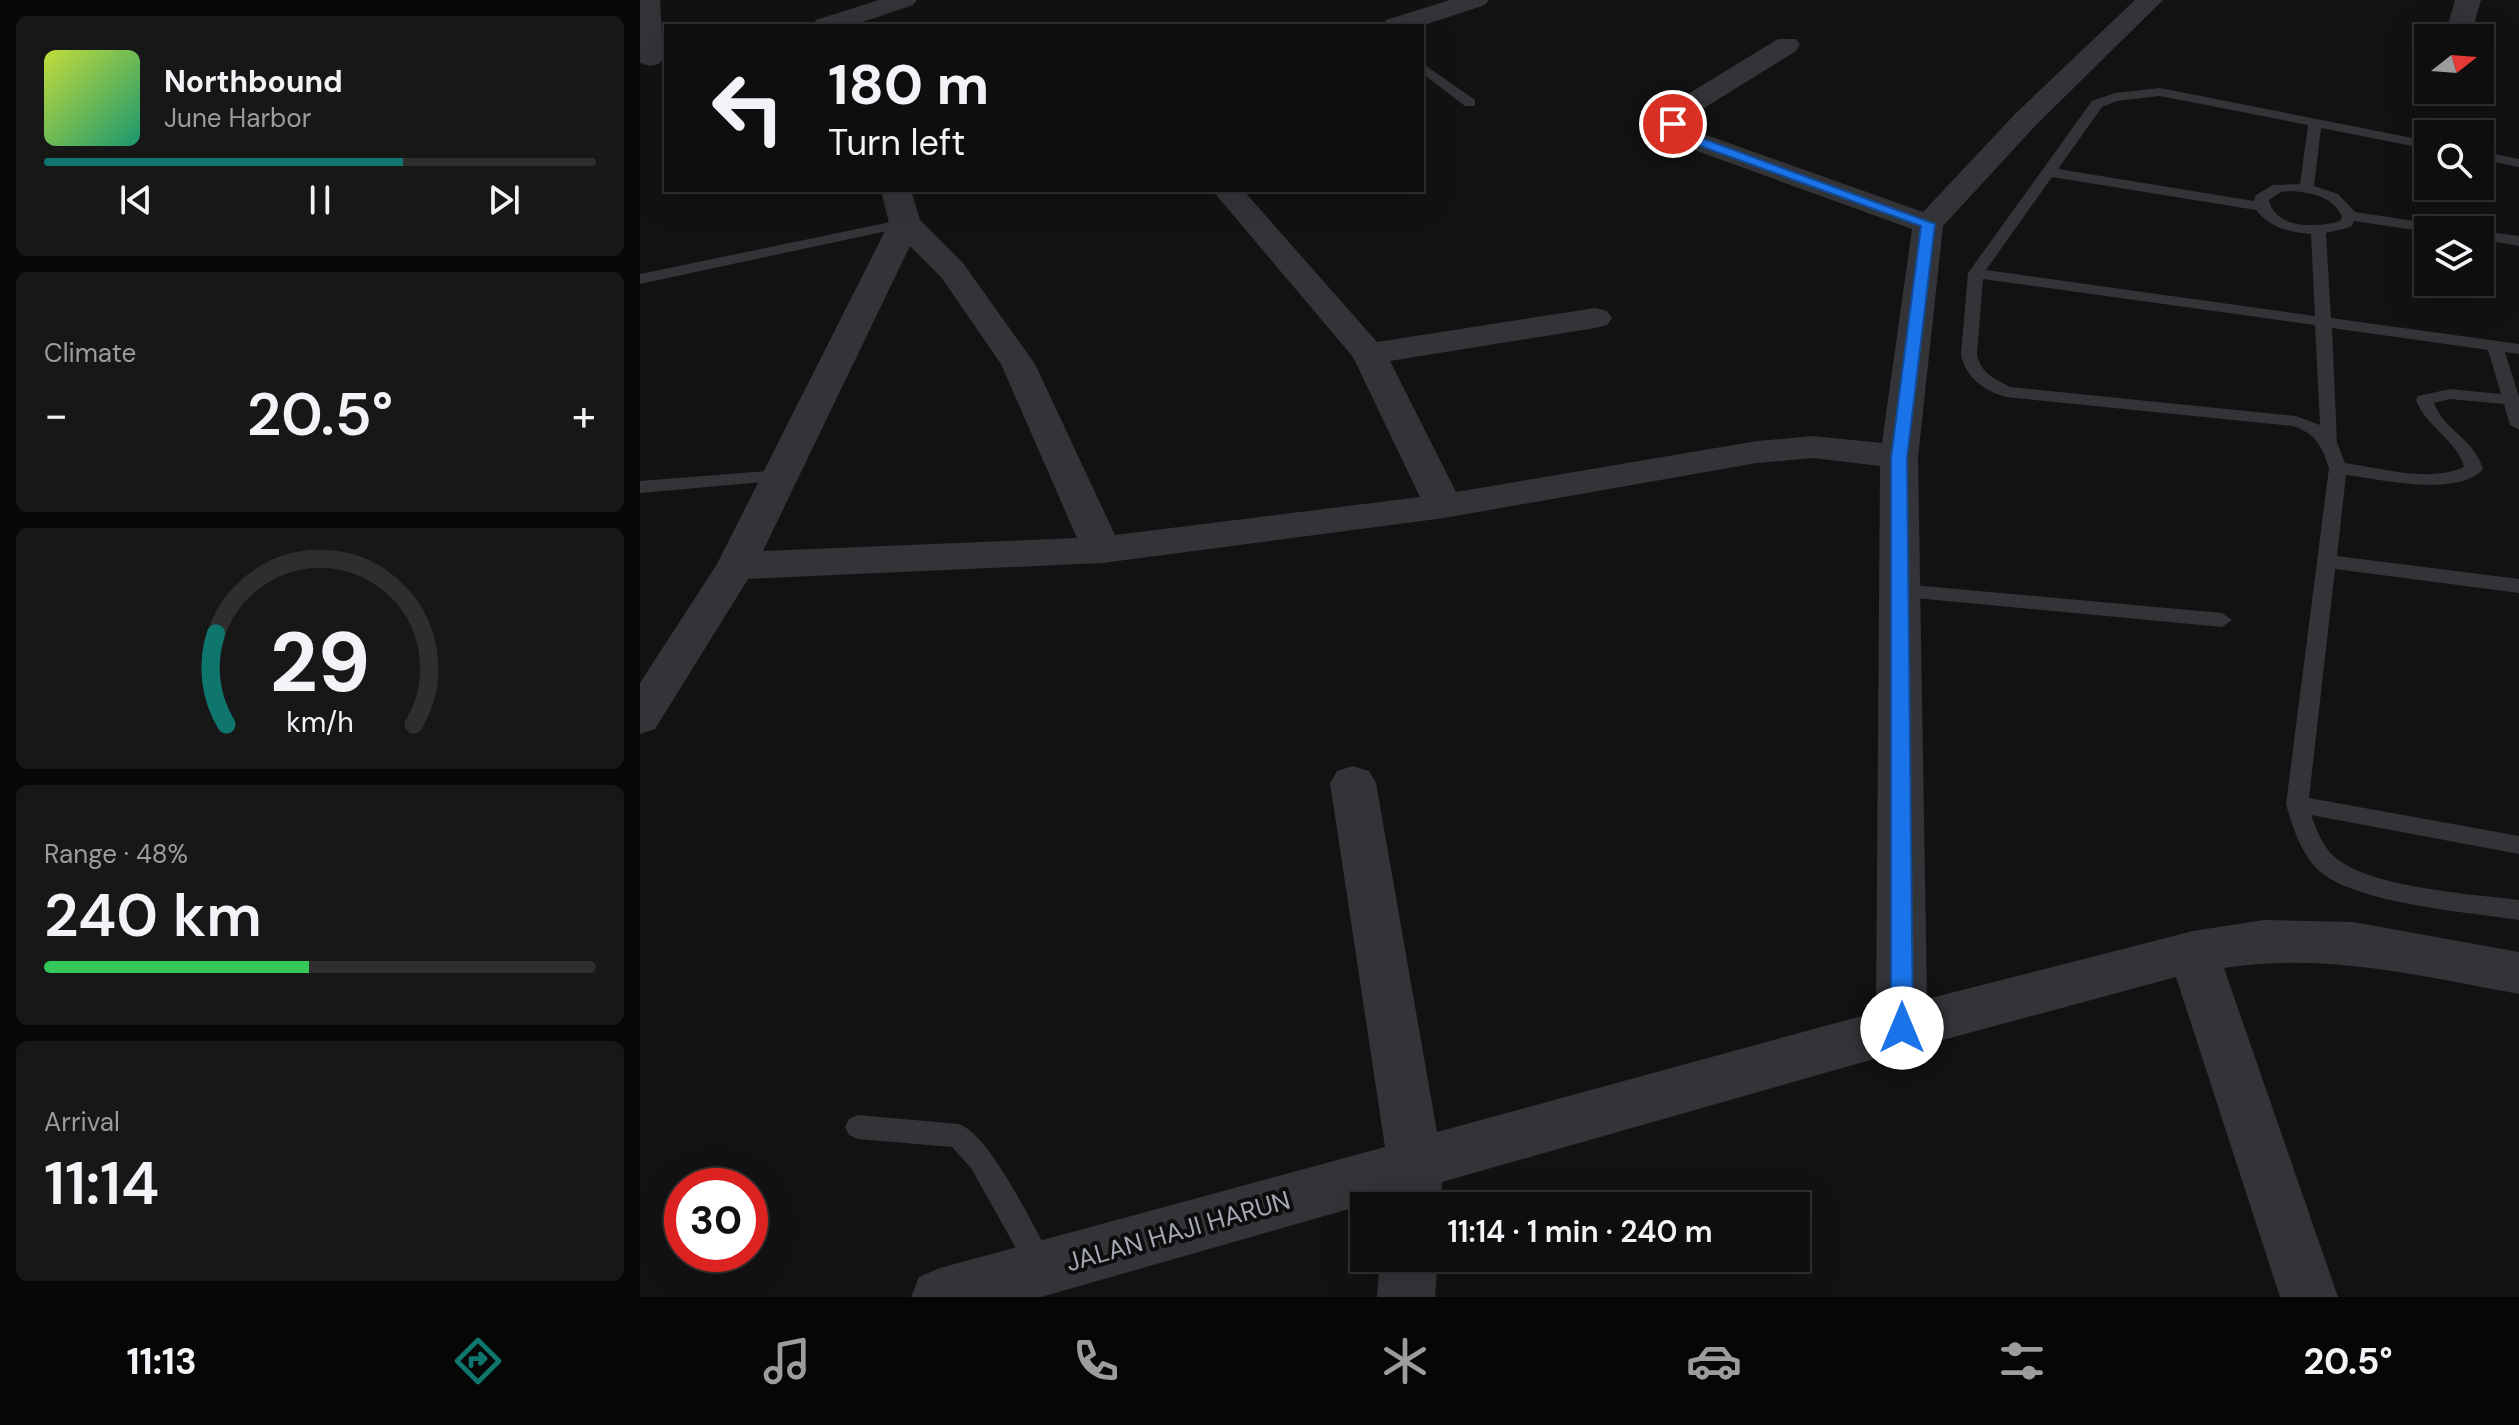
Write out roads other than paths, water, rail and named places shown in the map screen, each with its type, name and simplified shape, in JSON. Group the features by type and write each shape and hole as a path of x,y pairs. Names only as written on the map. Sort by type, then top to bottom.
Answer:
{"street":[{"path":"647,0 652,57"},
{"path":"831,24 904,0"},
{"path":"1401,24 1476,0"},
{"path":"1902,1028 1899,458 1928,224 2026,119 2150,0"},
{"path":"2461,24 2468,0"},
{"path":"1787,45 1675,114 1673,124 1685,137 1928,224"},
{"path":"1229,192 1369,354 1444,506"},
{"path":"640,718 736,566 780,476 901,206 952,270 1018,364 1102,550"},
{"path":"1369,354 1595,318"},
{"path":"736,566 1102,550 1444,506 1785,449 1856,450 1899,458"},
{"path":"1353,783 1414,1185"},
{"name":"JALAN HAJI HARUN","path":"940,1297 1042,1269 1414,1185 1902,1028 2193,952 2264,941 2353,943 2519,973"},
{"path":"2193,952 2309,1297"},
{"path":"1406,1297 1408,1272"}],"lane":[{"path":"1424,68 1470,103"},
{"path":"2330,441 2315,428 2296,421 2006,392 1990,385 1978,376 1969,354 1976,273 2097,104 2115,97 2160,92 2414,142"},
{"path":"2307,188 2315,123"},
{"path":"2494,158 2519,163"},
{"path":"2049,172 2261,206 2282,223 2318,231 2346,224 2349,216 2346,207 2337,199 2307,188 2278,188 2261,198 2261,206"},
{"path":"640,295 645,278 901,206"},
{"path":"2349,216 2414,225"},
{"path":"2318,231 2330,441 2338,468 2297,804 2305,833 2329,866 2364,884 2519,910"},
{"path":"2494,237 2519,241"},
{"path":"1976,273 2519,349"},
{"path":"2495,345 2519,425"},
{"path":"2338,468 2440,480 2464,476 2474,469 2473,457 2428,415 2424,400 2450,394 2512,400"},
{"path":"640,487 780,476"},
{"path":"2326,561 2519,586"},
{"path":"1901,591 2222,620"},
{"path":"2297,804 2519,845"},
{"path":"858,1127 959,1136 980,1159 1042,1269"}]}
